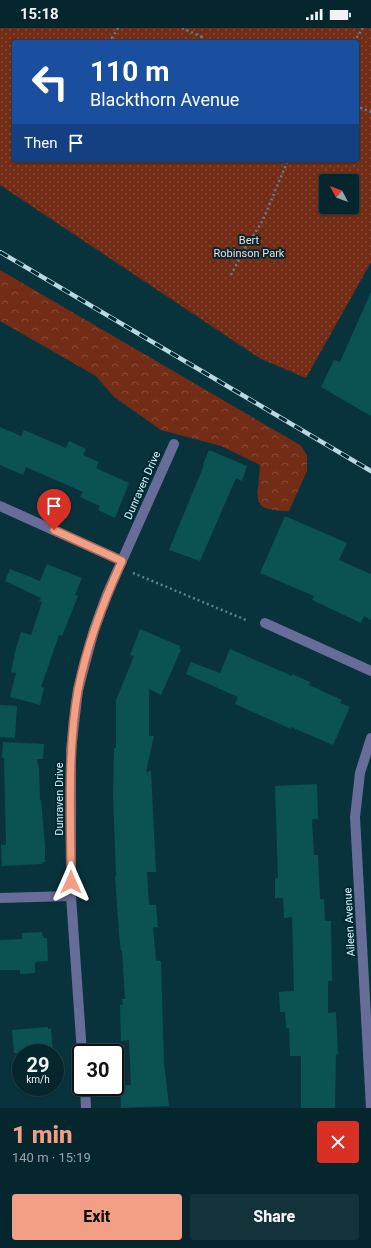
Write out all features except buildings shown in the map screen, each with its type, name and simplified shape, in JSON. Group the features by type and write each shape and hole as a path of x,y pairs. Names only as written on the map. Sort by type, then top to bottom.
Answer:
{"street":[{"name":"Dunraven Drive","path":"81,1044 71,896 72,750 78,690 94,630 108,592 174,444"},
{"path":"0,506 122,561"},
{"path":"265,623 371,671"},
{"name":"Aileen Avenue","path":"371,738 360,773 355,817 371,1108"},
{"path":"0,898 71,896"},
{"path":"85,1096 86,1108"}],"path":[{"path":"116,40 112,38 118,28"},
{"path":"182,28 202,37 200,40"},
{"path":"355,40 363,28"},
{"path":"359,106 371,112"},
{"path":"231,275 244,250 263,220 287,162"},
{"path":"133,573 246,620"}],"green space":[{"name":"Bert Robinson Park","path":"0,28 371,28 371,262 306,378 261,359 0,185"},
{"path":"0,270 300,445 307,455 307,471 289,511 276,510 261,505 258,500 260,465 221,446 161,430 114,397 96,376 0,321"}],"railway":[{"path":"0,252 371,471"}],"route":[{"path":"54,530 122,561 108,592 94,630 78,690 72,750 71,882"}]}
